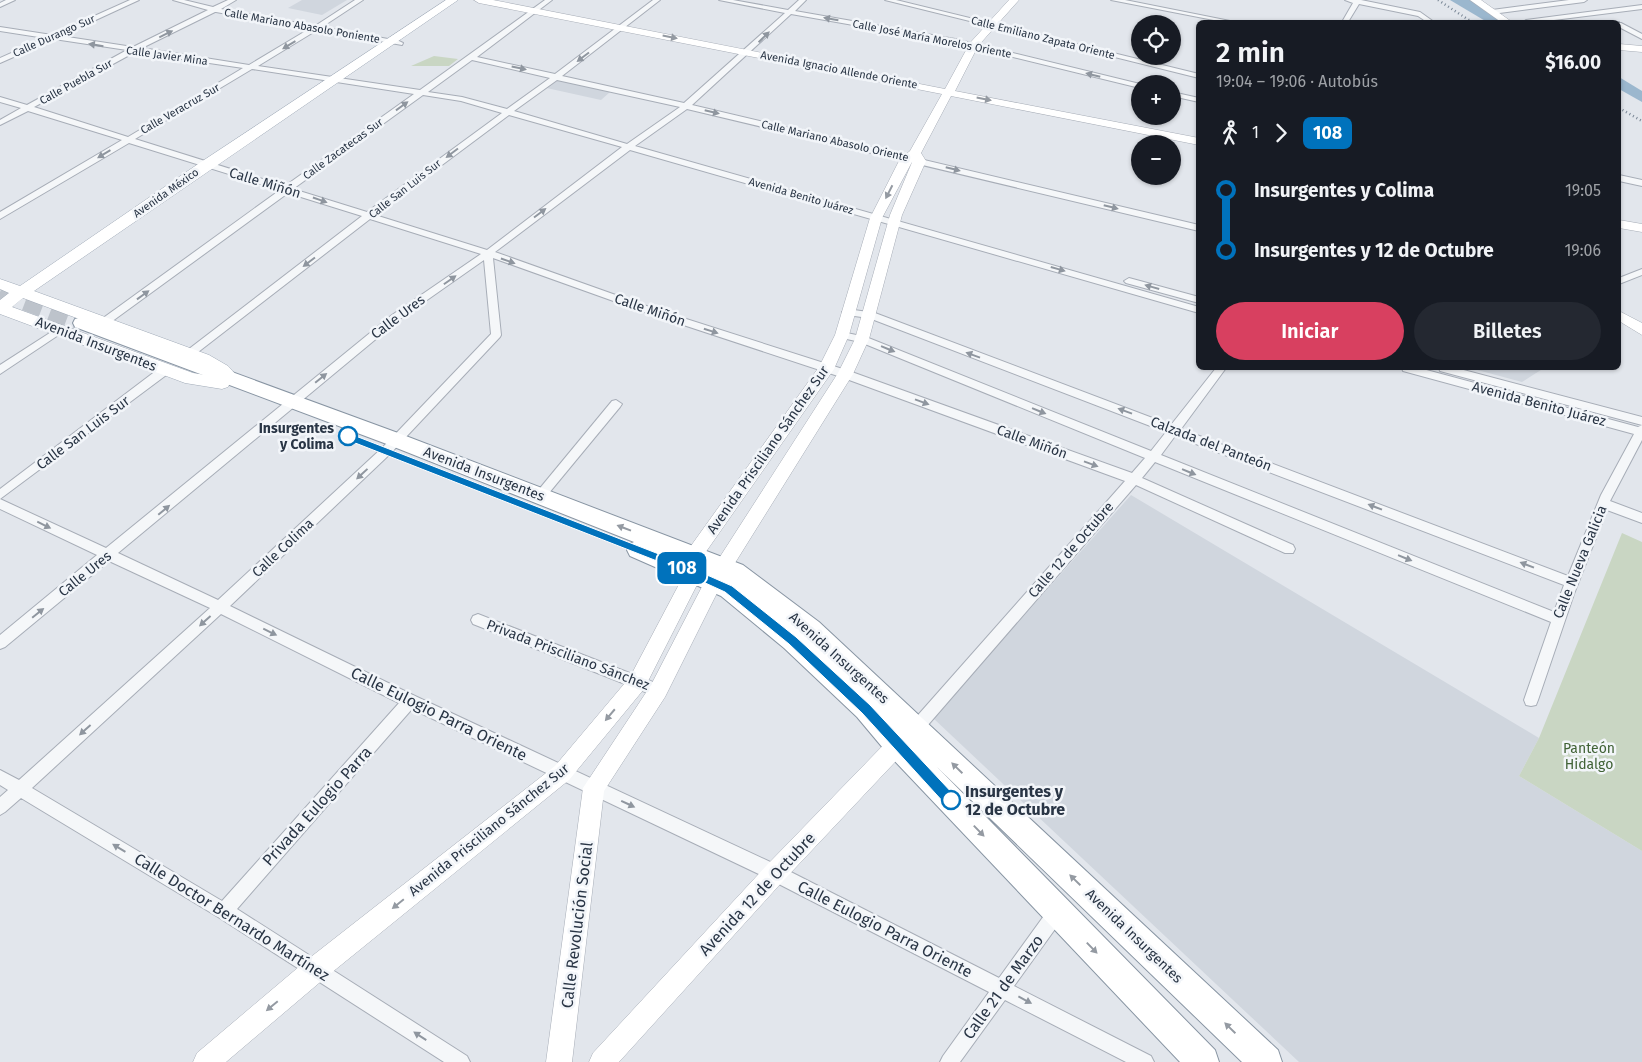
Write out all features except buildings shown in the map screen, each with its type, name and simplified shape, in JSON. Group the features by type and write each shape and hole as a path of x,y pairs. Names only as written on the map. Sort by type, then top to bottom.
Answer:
{"highway":[{"name":"Avenida Insurgentes","path":"68,324 225,380 391,446 660,558 706,569"},
{"name":"Avenida Insurgentes","path":"391,446 540,496 706,569 793,640 866,709 906,736 1266,1062"},
{"name":"Avenida Insurgentes","path":"906,736 1057,912 1203,1062"}],"main road":[{"name":"Avenida México","path":"0,307 206,165 393,43 454,0"},
{"name":"Avenida Ignacio Allende Oriente","path":"479,0 1196,141"},
{"name":"Avenida Prisciliano Sánchez Sur","path":"206,1062 316,969 562,773 637,683 826,369 842,335 878,215 914,157 974,45 1014,0"},
{"path":"1476,0 1504,20"},
{"path":"1621,47 1642,49"},
{"name":"Avenida Prisciliano Sánchez Sur","path":"594,788 658,691 706,569 845,374 862,339 914,157"},
{"path":"1621,224 1642,228"},
{"path":"0,284 62,306 68,324"},
{"name":"Avenida Insurgentes","path":"0,307 68,324 165,370 191,379 225,380"},
{"path":"1621,316 1642,330"},
{"name":"Avenida Insurgentes","path":"68,324 103,323 190,354 213,365 225,380"},
{"name":"Avenida 12 de Octubre","path":"602,1062 775,873 906,736"},
{"name":"Calle Revolución Social","path":"559,1062 594,788"}],"street":[{"path":"0,5 12,0"},
{"name":"Calle Durango Sur","path":"0,61 136,0"},
{"name":"Calle Mariano Abasolo Poniente","path":"176,0 214,10 393,43"},
{"name":"Calle Puebla Sur","path":"0,123 131,51 233,0"},
{"name":"Calle Veracruz Sur","path":"0,216 250,68 360,0"},
{"name":"Calle Zacatecas Sur","path":"103,323 549,0"},
{"name":"Calle San Luis Sur","path":"190,354 509,110 657,0"},
{"name":"Calle José María Morelos Oriente","path":"722,0 974,45 1131,84"},
{"name":"Calle Ures","path":"0,643 396,317 488,254 686,106 748,52 803,0"},
{"name":"Calle Emiliano Zapata Oriente","path":"888,0 1196,75"},
{"path":"1114,0 1221,20"},
{"path":"1348,0 1420,14 1428,20"},
{"path":"1492,12 1584,0"},
{"path":"1346,20 1358,1"},
{"path":"1544,20 1642,7"},
{"path":"1632,8 1642,14"},
{"path":"1598,13 1607,18"},
{"path":"1561,18 1566,20"},
{"path":"1621,25 1642,37"},
{"name":"Calle Javier Mina","path":"0,30 334,81 424,90"},
{"name":"Calle Mariano Abasolo Oriente","path":"471,58 914,157 1196,227"},
{"name":"Avenida Benito Juárez","path":"424,90 466,94 509,110"},
{"name":"Avenida Benito Juárez","path":"424,90 509,110 878,215 1196,299"},
{"path":"1181,96 1196,99"},
{"name":"Calle Miñón","path":"0,99 488,254 651,311 845,374 1134,479 1289,549"},
{"path":"1621,175 1628,180"},
{"path":"1621,178 1642,183"},
{"name":"Avenida Benito Juárez","path":"895,219 1196,309"},
{"name":"Calle Colima","path":"0,807 220,607 391,446 496,335 488,254"},
{"path":"1621,280 1642,272"},
{"name":"Calzada del Panteón","path":"848,312 868,315 1572,583"},
{"path":"0,370 68,324"},
{"path":"842,335 862,339 1557,619"},
{"name":"Calle San Luis Sur","path":"0,495 165,370"},
{"name":"Calle 12 de Octubre","path":"906,736 1153,457 1219,370"},
{"name":"Avenida Benito Juárez","path":"1414,370 1642,431"},
{"name":"Avenida Benito Juárez","path":"1451,370 1642,422"},
{"path":"540,496 616,404"},
{"name":"Calle Nueva Galicia","path":"1531,700 1557,619 1604,504 1642,431"},
{"name":"Calle Eulogio Parra Oriente","path":"0,504 220,607 410,701 775,873 1145,1062"},
{"path":"1604,504 1642,518"},
{"name":"Privada Prisciliano Sánchez","path":"478,620 658,691"},
{"name":"Privada Eulogio Parra","path":"224,910 410,701"},
{"name":"Calle Doctor Bernardo Martínez","path":"0,776 224,910 461,1062"},
{"name":"Calle 21 de Marzo","path":"949,1062 1057,912"}],"shaded area":[{"path":"302,0 347,0 322,15 288,8"},
{"path":"558,78 610,92 601,100 542,87"},
{"path":"1477,370 1541,370 1522,382"},
{"path":"1131,495 1539,738 1519,776 1642,851 1642,1062 1299,1062 933,718"}],"green space":[{"path":"434,56 458,59 449,66 411,66"},
{"name":"Panteón Hidalgo","path":"1622,533 1642,542 1642,851 1519,776 1539,738"}],"water":[{"path":"1450,0 1472,0 1502,20 1484,20"},
{"path":"1621,78 1642,91 1642,102 1621,90"}],"tunnel":[{"path":"0,292 82,323"}],"railway":[{"path":"1438,0 1469,20"},
{"path":"1621,109 1642,121"}],"bus line":[{"name":"108","path":"348,436 660,558 729,589 793,640 866,709 897,745 951,800"}],"place":[{"name":"Insurgentes y Colima","path":"348,436"},
{"name":"Insurgentes y 12 de Octubre","path":"951,800"}]}
